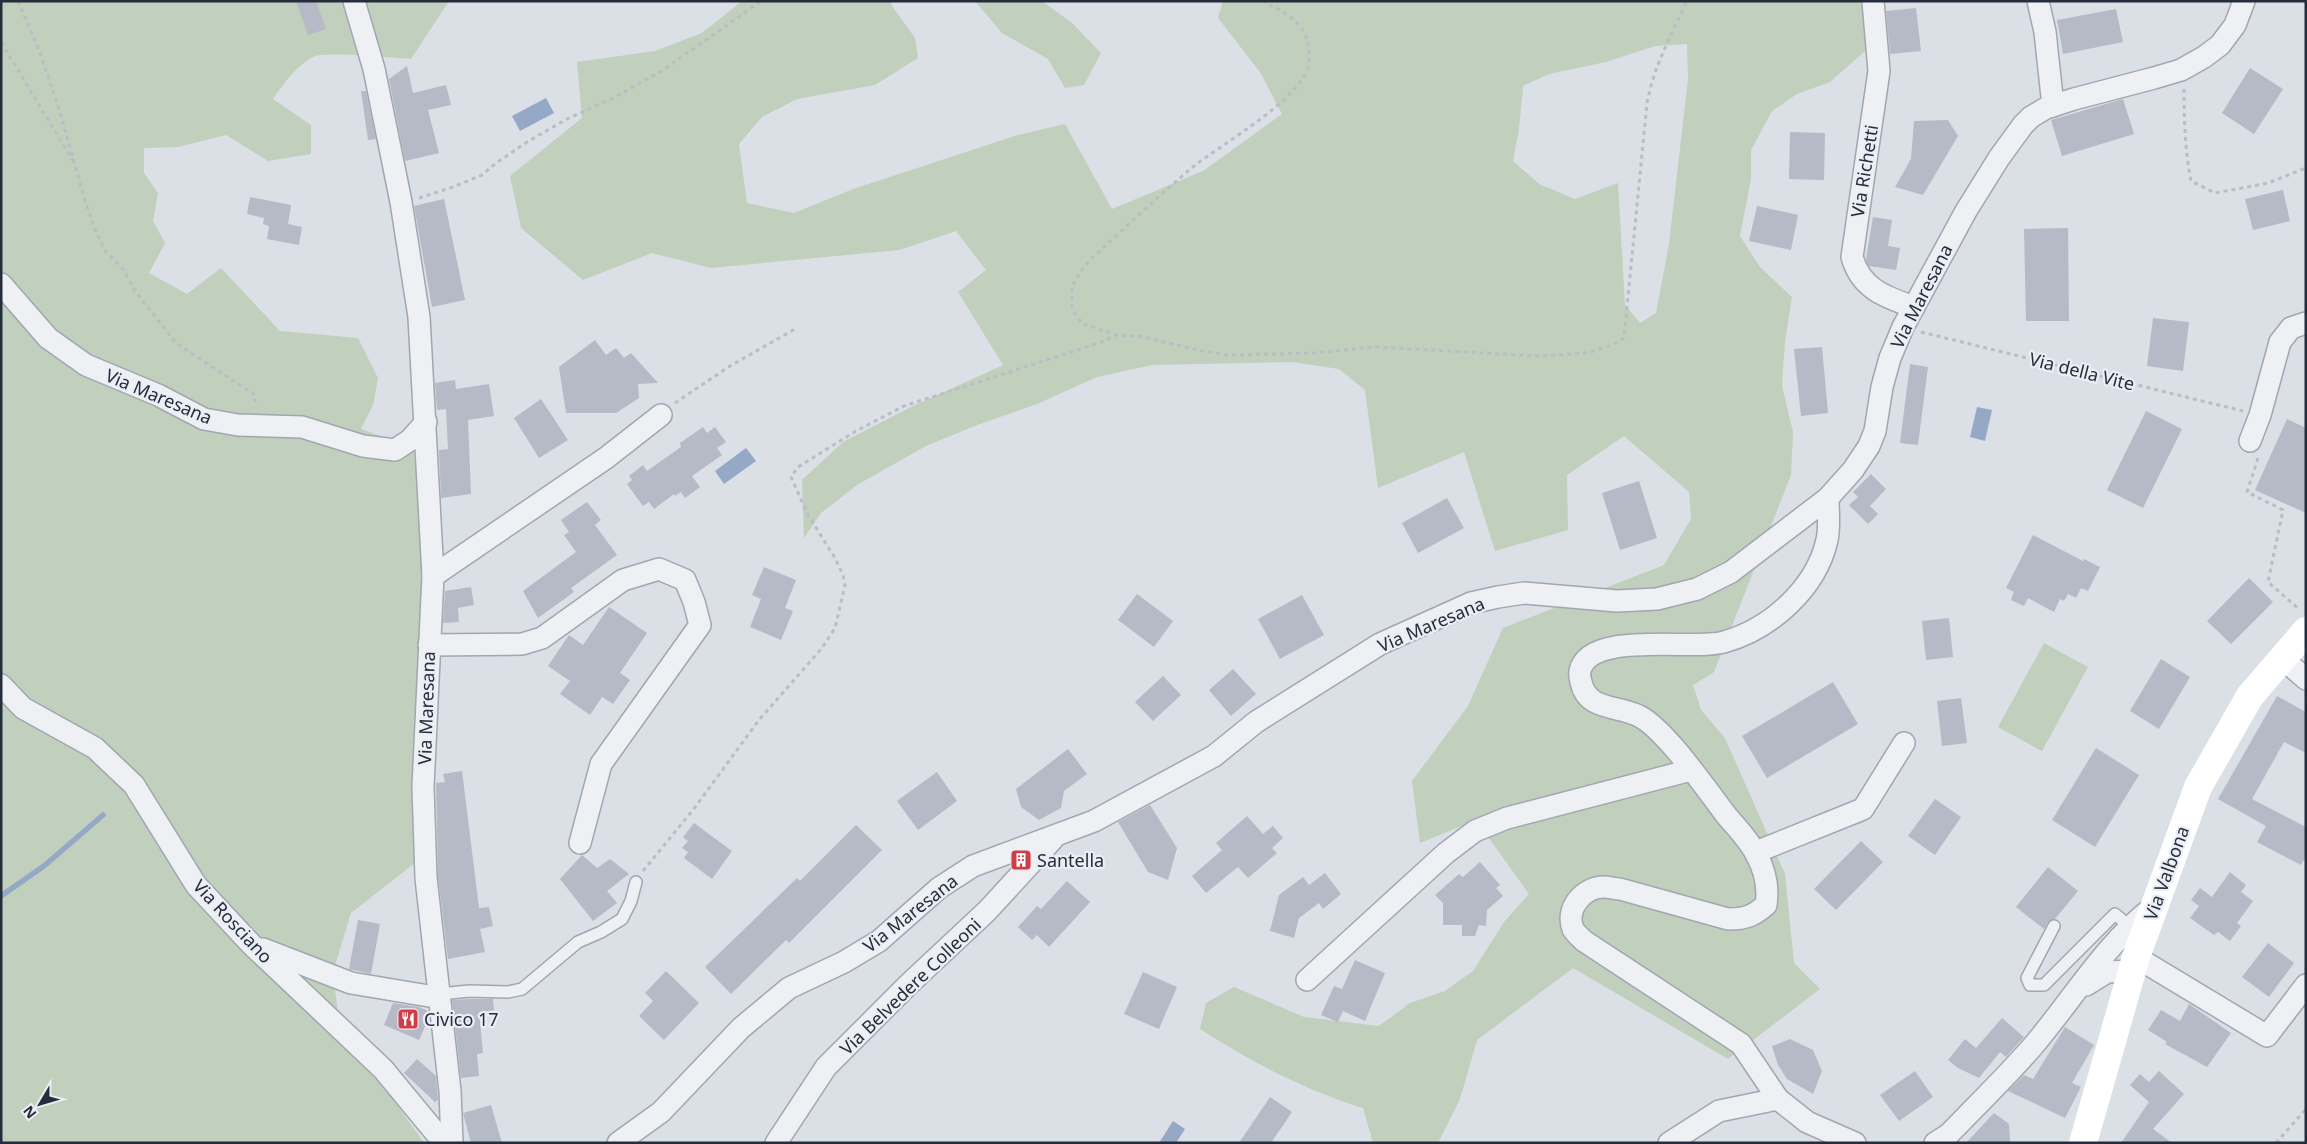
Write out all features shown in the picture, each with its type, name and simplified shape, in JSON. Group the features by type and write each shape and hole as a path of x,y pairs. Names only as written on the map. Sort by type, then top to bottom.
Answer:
{"street":[{"name":"Via Maresana","path":"354,1 374,69 401,202 419,317 434,576 423,787 426,878 450,1091 452,1143"},
{"name":"Via Richetti","path":"1873,1 1879,71 1852,257 1856,270 1867,284 1888,298 1914,307"},
{"path":"2038,1 2045,32 2053,106"},
{"name":"Via Maresana","path":"618,1143 661,1112 741,1028 789,988 844,962 879,940 939,888 973,866 1094,821 1214,756 1256,722 1380,644 1471,603 1524,593 1617,601 1657,599 1697,589 1731,572 1828,498 1853,470 1869,446 1876,431 1890,358 1903,327 1966,211 1999,158 2031,117 2053,106 2181,70 2220,45 2235,25 2244,1"},
{"name":"Via Maresana","path":"1,284 48,338 86,365 158,395 204,419 238,425 302,427 363,446 395,450 410,440 426,422"},
{"path":"2250,441 2260,415 2280,342 2291,328 2306,323"},
{"path":"434,576 606,458 661,415"},
{"path":"1828,498 1827,538 1822,558 1809,581 1791,602 1750,632 1722,642 1685,646 1624,645 1595,651 1584,660 1579,672 1583,690 1594,703 1640,716 1664,736 1756,852 1765,874 1768,894 1766,905 1754,915 1745,919 1728,919 1620,889 1602,887 1586,892 1577,900 1571,913 1574,930 1584,941 1741,1044 1778,1099 1807,1122 1855,1143"},
{"path":"429,645 522,644 542,638 623,580 659,569 684,580 694,602 700,625 601,764 580,843"},
{"name":"Via Valbona","path":"2083,1143 2134,964 2198,787 2250,696 2306,631"},
{"path":"2282,658 2306,679"},
{"name":"Via Rosciano","path":"1,685 23,708 95,748 134,785 196,885 252,945 383,1068 444,1143"},
{"path":"1756,852 1863,809 1904,743"},
{"path":"1307,980 1446,853 1475,831 1507,818 1691,770"},
{"name":"Via Belvedere Colleoni","path":"776,1143 826,1067 909,984 987,912 1055,837"},
{"path":"1935,1143 1949,1134 2032,1046 2077,991 2105,952 2129,926 2153,908"},
{"path":"252,945 351,983 429,996 440,994"},
{"path":"2077,991 2107,972 2134,964 2267,1036 2306,985"},
{"path":"1669,1143 1719,1111 1778,1099"}],"lane":[{"path":"440,994 469,991 508,992 522,989 578,942 601,932 622,919 631,901 636,882"},
{"path":"2054,926 2027,978 2030,985 2044,985 2115,914 2129,926"}],"path":[{"path":"18,1 43,62 85,201 106,252 123,269 135,292 176,344 255,395 255,410 238,425"},
{"path":"401,202 444,190 482,175 496,162 527,142 662,71 761,1"},
{"path":"1262,1 1290,15 1306,35 1310,63 1298,85 1270,112 1194,166 1084,266 1072,286 1072,310 1083,324 1117,335 1144,337 1227,355 1313,353 1375,347 1538,356 1587,353 1612,345 1624,338 1647,103 1652,80 1687,1"},
{"path":"1,42 75,166"},
{"path":"2181,70 2184,83 2184,128 2191,181 2215,193 2268,182 2306,168"},
{"name":"Via della Vite","path":"1903,327 2260,415"},
{"path":"661,415 706,381 795,329"},
{"path":"636,882 693,810 759,720 822,648 835,628 845,585 843,576 835,558 808,515 791,477 798,467 856,431 904,406 1102,342 1117,335"},
{"path":"2247,492 2283,510 2268,582 2306,615"},
{"path":"2276,1143 2306,1109"}],"green space":[{"path":"1,1 449,1 411,59 320,55 301,65 290,76 273,99 311,125 311,154 268,161 226,135 178,147 144,148 144,173 158,193 153,221 165,243 149,273 187,294 221,268 280,331 358,338 378,378 373,405 361,429 413,448 423,516 419,668 421,858 351,913 333,972 341,1040 393,1099 424,1143 1,1143"},
{"path":"742,1 891,1 892,6 915,38 918,58 875,85 797,99 762,117 739,144 747,203 794,213 853,189 1018,135 1065,124 1112,209 1203,171 1282,114 1260,72 1218,18 1223,1 1861,1 1866,27 1865,51 1830,82 1797,94 1772,111 1751,150 1751,179 1740,236 1760,267 1792,297 1785,341 1782,386 1793,432 1791,475 1714,672 1693,685 1701,710 1725,738 1785,874 1794,963 1820,989 1728,1059 1573,968 1477,1040 1460,1099 1438,1143 1373,1143 1363,1108 1299,1084 1239,1053 1200,1029 1206,1003 1234,987 1304,1017 1379,1026 1410,1003 1445,991 1473,971 1504,922 1529,894 1476,820 1420,843 1412,781 1468,706 1503,628 1664,565 1691,519 1689,492 1624,436 1567,475 1568,530 1495,551 1464,452 1378,488 1365,390 1339,369 1292,362 1152,365 1097,377 1037,404 977,425 926,446 857,485 821,513 804,538 802,480 843,442 911,407 1003,365 958,292 986,270 956,231 899,250 711,268 652,253 583,280 521,228 510,176 582,118 577,62 655,51 702,33","holes":["1687,44 1688,79 1669,244 1656,313 1640,323 1625,305 1618,183 1575,199 1539,184 1513,161 1519,129 1523,86 1549,74 1606,62 1655,46"]},
{"path":"975,1 1042,1 1072,23 1101,53 1084,85 1065,88 1048,59 1002,33"},
{"path":"2044,643 2088,667 2042,751 1998,727"}],"water":[{"path":"546,98 554,113 520,131 512,116"},
{"path":"1977,407 1992,410 1985,441 1970,437"},
{"path":"746,448 756,461 724,484 715,471"},
{"path":"1173,1121 1185,1129 1176,1143 1159,1143"}],"building":[{"path":"296,1 316,1 326,29 308,35"},
{"path":"1916,8 1921,51 1890,54 1886,11"},
{"path":"2116,9 2123,42 2063,54 2057,20"},
{"path":"407,66 413,93 446,85 451,105 428,110 439,153 405,161 389,79"},
{"path":"2250,68 2283,89 2254,134 2222,113"},
{"path":"361,91 366,91 376,139 368,140"},
{"path":"2123,99 2134,134 2062,156 2051,120"},
{"path":"1948,120 1958,136 1923,195 1895,187 1911,159 1914,121"},
{"path":"1790,132 1825,133 1824,180 1789,179"},
{"path":"2283,190 2290,221 2253,230 2245,199"},
{"path":"250,197 291,205 288,224 302,227 299,245 267,239 269,226 263,224 264,218 247,214"},
{"path":"444,199 465,300 432,307 414,206"},
{"path":"1757,206 1798,215 1791,250 1749,241"},
{"path":"1873,217 1892,220 1888,246 1900,248 1896,270 1869,266 1867,263 1866,259"},
{"path":"2068,228 2069,321 2026,321 2024,229"},
{"path":"2153,318 2189,322 2183,371 2147,366"},
{"path":"595,340 606,355 616,348 624,358 631,353 658,383 638,384 639,398 616,413 566,413 559,367"},
{"path":"1822,347 1828,413 1801,416 1794,349"},
{"path":"1910,364 1928,367 1918,445 1900,443"},
{"path":"455,380 456,389 489,384 494,416 468,420 471,494 441,498 439,450 448,449 446,409 437,410 435,383"},
{"path":"541,399 568,440 539,458 514,418"},
{"path":"2146,411 2182,429 2143,508 2107,490"},
{"path":"2287,419 2306,428 2306,513 2255,490"},
{"path":"703,427 707,433 715,427 726,442 717,448 722,455 692,476 700,487 685,498 681,492 675,496 674,494 654,509 649,502 643,506 627,484 632,480 629,476 643,465 647,471 681,447 680,443"},
{"path":"1871,474 1886,489 1870,506 1878,514 1868,524 1849,505 1858,497 1853,492"},
{"path":"1639,481 1657,538 1620,550 1602,493"},
{"path":"1447,498 1464,528 1418,553 1402,523"},
{"path":"587,502 601,520 595,525 617,555 571,588 574,592 538,618 523,591 576,552 564,535 569,532 561,520"},
{"path":"2033,535 2083,561 2084,559 2100,567 2088,591 2081,588 2076,598 2068,594 2064,601 2060,599 2054,612 2028,598 2024,606 2011,600 2014,592 2006,588"},
{"path":"764,567 796,580 785,608 793,611 781,640 750,627 761,599 752,595"},
{"path":"2249,578 2273,602 2231,644 2207,621"},
{"path":"471,587 474,605 458,608 459,622 443,623 445,591"},
{"path":"1137,594 1173,621 1154,647 1118,620"},
{"path":"1302,595 1324,635 1280,659 1258,619"},
{"path":"609,607 647,633 620,673 630,680 613,704 602,697 590,715 560,694 570,681 548,666 569,635 583,645"},
{"path":"1949,618 1953,657 1926,660 1922,621"},
{"path":"2161,659 2190,677 2159,729 2130,711"},
{"path":"1233,669 1256,694 1231,716 1209,690"},
{"path":"1163,676 1181,695 1153,721 1135,702"},
{"path":"1833,682 1858,724 1767,778 1742,736"},
{"path":"2277,696 2306,712 2306,753 2284,742 2252,799 2306,827 2306,856 2301,865 2257,842 2266,826 2218,799"},
{"path":"1961,698 1967,743 1942,746 1937,701"},
{"path":"2096,748 2139,775 2095,847 2052,820"},
{"path":"1068,749 1087,774 1064,791 1061,808 1039,820 1021,807 1016,789"},
{"path":"462,771 479,908 489,907 493,926 480,929 485,952 448,959 438,877 436,783 445,782 443,774"},
{"path":"937,772 957,801 918,830 897,801"},
{"path":"1935,799 1961,817 1935,855 1908,836"},
{"path":"1150,805 1177,848 1168,880 1148,872 1118,822"},
{"path":"1247,816 1263,834 1273,826 1283,838 1272,848 1277,853 1248,878 1238,867 1206,893 1192,876 1222,850 1216,843"},
{"path":"694,823 732,851 712,879 684,858 688,852 682,848 688,841 683,837"},
{"path":"856,825 882,850 789,943 786,940 731,994 705,967 797,878 800,881"},
{"path":"1861,841 1883,862 1836,910 1814,889"},
{"path":"582,855 597,868 610,859 629,874 607,891 617,903 593,921 560,879"},
{"path":"1480,862 1500,885 1496,888 1503,896 1487,910 1486,926 1479,925 1475,936 1462,936 1462,925 1443,925 1443,903 1435,895 1459,874 1463,877"},
{"path":"2048,867 2078,891 2055,919 2048,922 2044,929 2016,907"},
{"path":"2230,872 2246,885 2241,892 2253,901 2237,923 2241,926 2230,941 2218,932 2214,935 2190,918 2199,906 2191,900 2200,888 2212,897"},
{"path":"1325,873 1341,894 1323,909 1319,903 1299,918 1294,938 1270,931 1279,895 1303,877 1309,885"},
{"path":"1067,881 1090,902 1049,947 1037,935 1032,940 1018,927 1037,906 1041,909"},
{"path":"358,920 380,924 371,974 349,969"},
{"path":"2268,943 2294,963 2269,997 2242,977"},
{"path":"1355,960 1385,973 1365,1021 1343,1011 1338,1022 1321,1015 1334,986 1342,989"},
{"path":"666,971 699,1003 664,1040 639,1016 653,1001 645,993"},
{"path":"1143,972 1177,987 1159,1029 1124,1014"},
{"path":"493,999 494,1011 479,1012 483,1053 477,1054 479,1076 461,1078 452,1000"},
{"name":"Civico 17","path":"393,1003 419,1007 428,1011 429,1017 419,1040 384,1025"},
{"path":"2189,1004 2231,1033 2207,1067 2165,1044 2167,1042 2148,1030 2161,1010 2180,1021"},
{"path":"2002,1018 2024,1037 2006,1057 2000,1052 1979,1078 1958,1068 1948,1060 1965,1039 1976,1048"},
{"path":"2065,1027 2094,1045 2072,1083 2081,1087 2065,1118 2008,1091 2024,1075 2033,1079"},
{"path":"1790,1039 1813,1050 1822,1071 1813,1094 1787,1079 1778,1065 1772,1046"},
{"path":"417,1059 436,1076 438,1100 435,1102 404,1073"},
{"path":"1915,1071 1933,1097 1899,1121 1880,1095"},
{"path":"2159,1071 2184,1094 2153,1129 2172,1143 2121,1143 2149,1102 2130,1085 2140,1074 2149,1082"},
{"path":"1270,1097 1292,1112 1271,1143 1239,1143"},
{"path":"491,1105 502,1143 471,1143 463,1113"},
{"path":"1994,1113 2009,1124 2010,1143 1966,1143"}],"waterway":[{"path":"1,896 44,866 103,815"}],"place":[{"name":"Santella","path":"1021,860"},
{"name":"Civico 17","path":"408,1019"}]}
